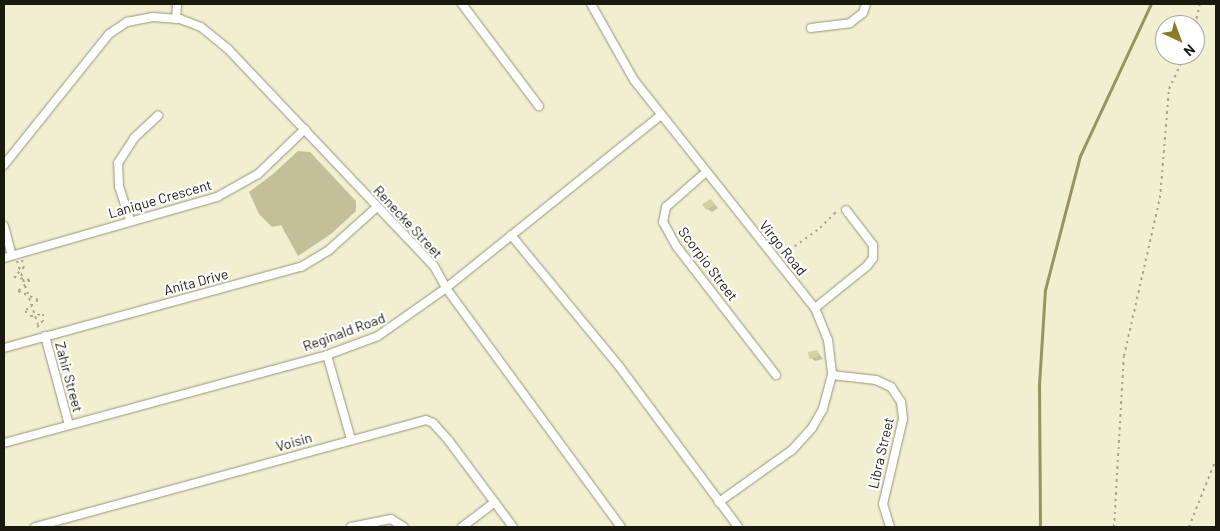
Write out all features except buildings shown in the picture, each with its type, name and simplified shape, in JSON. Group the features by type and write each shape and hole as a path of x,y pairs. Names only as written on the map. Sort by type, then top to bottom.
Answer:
{"street":[{"path":"176,19 177,4"},
{"path":"462,4 539,106"},
{"name":"Virgo Road","path":"591,4 613,47 660,116 815,308 828,340 832,376 824,409 802,441 719,502"},
{"path":"811,28 850,23 863,13 866,4"},
{"name":"Renecke Street","path":"4,165 109,34 127,22 152,17 176,19 209,32 434,266 446,288 621,527"},
{"path":"130,220 119,187 118,163 134,138 158,116"},
{"name":"Reginald Road","path":"4,443 327,355 395,327 660,116"},
{"name":"Lanique Crescent","path":"4,258 130,220 210,199 237,188 258,174 304,129"},
{"name":"Scorpio Street","path":"706,172 666,206 663,222 677,247 776,375"},
{"name":"Anita Drive","path":"4,348 300,267 330,250 378,207"},
{"path":"815,308 867,266 872,258 873,245 846,210"},
{"path":"4,226 16,254"},
{"path":"511,235 619,366 738,527"},
{"name":"Zahir Street","path":"43,336 69,426"},
{"path":"327,355 351,439"},
{"name":"Libra Street","path":"832,376 876,380 891,387 901,402 902,425 883,504 890,527"},
{"name":"Voisin","path":"35,527 62,524 411,422 433,423 513,527"},
{"path":"462,527 494,502"},
{"path":"351,527 391,519 404,527"}],"path":[{"path":"1114,527 1124,356 1160,198 1169,89 1180,65"},
{"path":"775,258 820,228 838,209 846,210"},
{"path":"16,254 24,264 14,277 30,282 19,293 38,300 25,311 35,316 44,316 38,325"},
{"path":"16,254 43,336"},
{"path":"1189,527 1216,459"}],"shaded area":[{"path":"298,151 310,152 356,201 356,211 331,234 298,256 281,225 272,227 259,214 249,192 273,174"}],"waterway":[{"path":"1040,527 1039,385 1045,290 1080,156 1151,4"}]}
